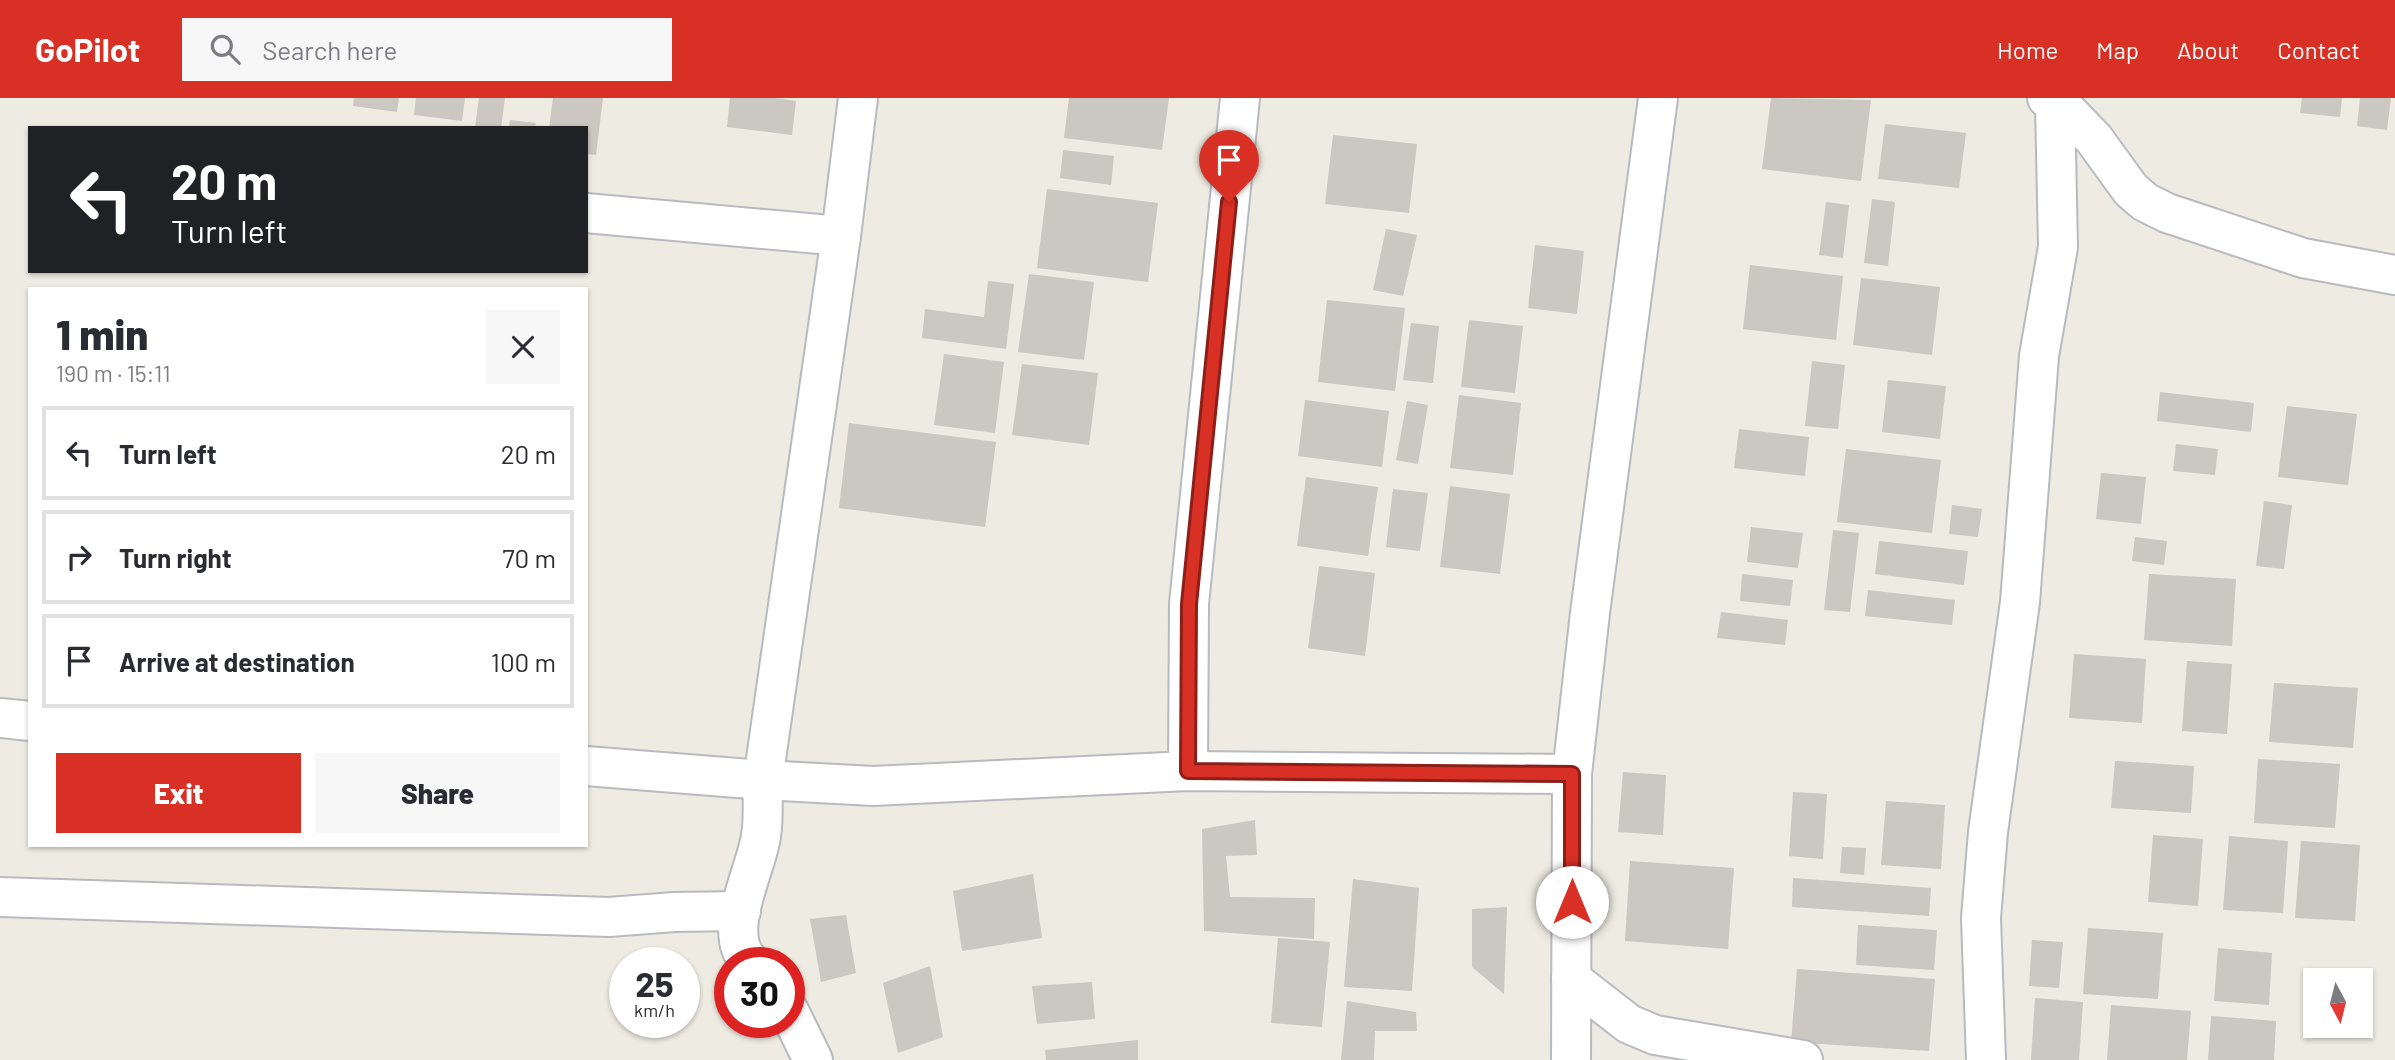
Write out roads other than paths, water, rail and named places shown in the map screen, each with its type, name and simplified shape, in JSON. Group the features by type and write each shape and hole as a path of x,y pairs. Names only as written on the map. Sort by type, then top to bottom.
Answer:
{"street":[{"path":"741,947 737,936 761,836 763,780 841,236 858,98"},
{"path":"1188,771 1189,604 1240,98"},
{"path":"1571,1060 1572,774 1658,98"},
{"path":"2051,100 2065,109 2094,139 2131,190 2145,202 2168,213 2303,258 2395,275"},
{"path":"1986,1060 1982,905 2021,590 2039,356 2058,247 2051,100"},
{"path":"588,213 841,236"},
{"path":"0,718 28,721"},
{"path":"588,766 873,786 1188,771 1572,774"},
{"path":"0,897 609,917 741,911"},
{"path":"1571,979 1629,1024 1655,1035 1803,1060"},
{"path":"802,1038 813,1060"}]}
